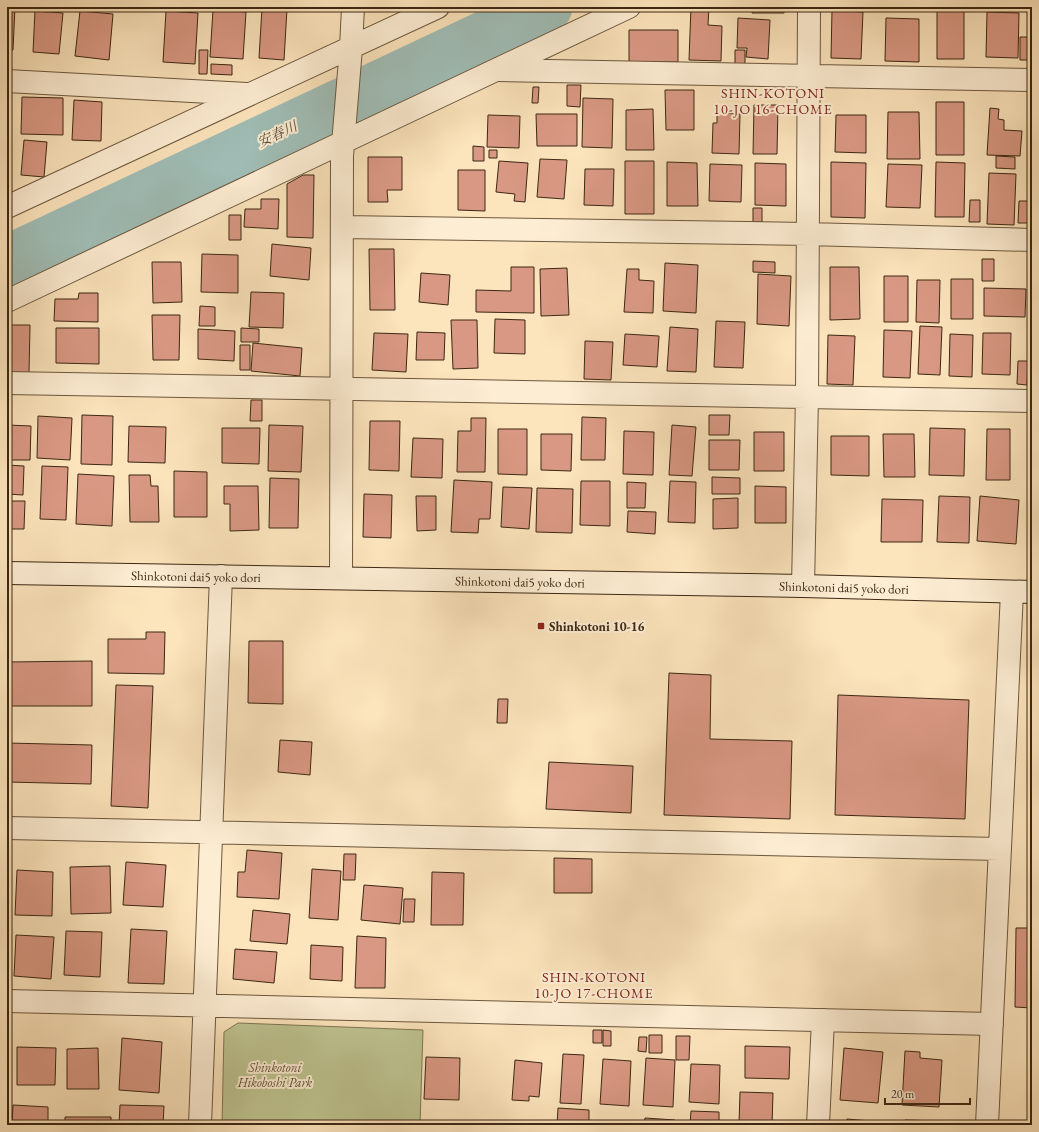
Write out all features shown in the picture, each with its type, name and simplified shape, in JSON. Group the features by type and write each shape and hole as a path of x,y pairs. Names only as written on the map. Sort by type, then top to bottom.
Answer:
{"street":[{"path":"341,578 342,227 344,133 349,80 353,7"},
{"path":"7,208 438,7"},
{"path":"7,301 344,133 494,70 629,7"},
{"path":"803,586 807,398 809,7"},
{"path":"494,70 1032,80"},
{"path":"7,81 250,95"},
{"path":"342,227 807,234 1032,240"},
{"path":"7,383 1032,401"},
{"name":"Shinkotoni dai5 yoko dori","path":"7,573 803,586 1022,592"},
{"path":"200,1125 221,576"},
{"path":"987,1125 999,849 1022,592"},
{"path":"7,828 999,849"},
{"path":"7,1001 992,1024"},
{"path":"818,1125 823,1020"}],"green space":[{"name":"Shinkotoni Hikoboshi Park","path":"238,1023 423,1030 420,1125 222,1125 224,1032"}],"building":[{"path":"7,7 15,7 13,50 7,50"},
{"path":"691,7 709,7 708,25 722,26 721,61 689,60"},
{"path":"752,7 784,7 784,13 752,13"},
{"path":"262,8 287,9 284,60 259,58"},
{"path":"937,8 964,8 964,59 937,59"},
{"path":"213,10 246,12 243,59 210,57"},
{"path":"832,10 863,12 861,59 831,58"},
{"path":"35,11 63,13 59,54 33,52"},
{"path":"80,11 113,14 109,60 75,56"},
{"path":"166,11 198,13 195,64 163,62"},
{"path":"987,12 1019,13 1018,58 986,57"},
{"path":"738,18 770,20 768,59 746,57 747,48 737,48"},
{"path":"886,18 919,19 919,62 885,61"},
{"path":"629,30 678,30 678,62 629,62"},
{"path":"1020,37 1031,37 1030,60 1020,60"},
{"path":"199,50 208,50 207,74 199,74"},
{"path":"735,50 745,50 745,64 735,64"},
{"path":"211,64 232,65 232,75 211,74"},
{"path":"567,85 581,85 580,107 567,106"},
{"path":"533,87 539,87 538,103 532,103"},
{"path":"665,90 694,90 694,130 666,130"},
{"path":"22,97 63,98 63,135 21,134"},
{"path":"583,98 613,99 612,148 582,147"},
{"path":"74,100 102,102 101,141 72,140"},
{"path":"936,102 964,102 964,155 936,155"},
{"path":"754,105 778,105 777,154 753,154"},
{"path":"990,108 999,109 998,119 1004,120 1004,130 1022,131 1020,156 987,155"},
{"path":"7,109 11,109 7,166"},
{"path":"653,109 654,150 626,150 626,110"},
{"path":"888,112 919,112 920,159 887,159"},
{"path":"717,113 740,114 739,154 712,153 713,123 717,123"},
{"path":"536,114 577,114 577,146 537,146"},
{"path":"488,115 520,116 519,148 487,147"},
{"path":"836,115 866,115 866,153 835,152"},
{"path":"24,140 47,142 44,177 21,175"},
{"path":"473,146 484,147 484,161 473,161"},
{"path":"489,150 497,150 497,158 489,158"},
{"path":"996,156 1015,157 1015,169 996,168"},
{"path":"368,157 402,157 402,190 387,190 388,202 368,202"},
{"path":"540,159 567,160 564,199 537,197"},
{"path":"499,161 528,163 525,202 514,201 515,194 496,192"},
{"path":"625,161 654,161 654,214 625,214"},
{"path":"667,162 697,163 698,206 667,206"},
{"path":"831,162 866,163 865,218 831,217"},
{"path":"936,162 965,163 964,217 935,217"},
{"path":"755,163 786,164 786,206 755,205"},
{"path":"710,164 742,165 741,202 709,201"},
{"path":"888,164 922,165 920,208 886,207"},
{"path":"585,169 614,169 613,206 584,205"},
{"path":"458,170 485,170 485,211 458,210"},
{"path":"989,173 1016,174 1014,225 987,224"},
{"path":"303,175 314,175 313,238 287,237 287,184"},
{"path":"261,199 279,199 278,229 244,227 245,209 261,209"},
{"path":"970,200 980,200 980,222 969,222"},
{"path":"1019,201 1029,201 1029,223 1018,223"},
{"path":"753,208 762,208 762,222 753,222"},
{"path":"229,215 241,215 241,240 229,240"},
{"path":"272,244 311,248 309,280 270,276"},
{"path":"369,249 394,249 395,310 370,310"},
{"path":"202,254 238,255 238,293 201,292"},
{"path":"982,259 994,259 994,281 982,281"},
{"path":"753,261 775,262 775,273 753,272"},
{"path":"152,262 181,262 182,302 153,303"},
{"path":"665,263 698,265 696,313 663,311"},
{"path":"511,267 534,267 534,313 476,312 476,290 511,291"},
{"path":"830,267 859,267 860,319 830,320"},
{"path":"567,268 569,315 541,316 540,269"},
{"path":"627,269 639,269 639,280 654,281 653,313 624,312"},
{"path":"421,273 450,275 448,305 419,302"},
{"path":"758,274 791,276 789,326 757,324"},
{"path":"884,276 908,276 908,322 884,322"},
{"path":"951,279 973,279 973,319 951,319"},
{"path":"917,280 940,280 939,323 916,322"},
{"path":"984,288 1026,289 1025,317 984,316"},
{"path":"1031,290 1032,325 1030,325"},
{"path":"251,292 284,293 283,328 249,327"},
{"path":"79,293 98,293 98,322 54,321 55,299 78,299"},
{"path":"200,306 215,307 215,326 199,326"},
{"path":"152,315 180,315 179,360 153,360"},
{"path":"495,319 525,320 525,354 494,353"},
{"path":"451,320 477,320 478,368 453,369"},
{"path":"716,321 745,322 743,368 714,367"},
{"path":"7,325 30,325 29,373 7,372"},
{"path":"920,326 942,327 940,375 918,374"},
{"path":"670,327 698,329 696,372 667,371"},
{"path":"56,328 99,328 99,364 56,363"},
{"path":"241,328 259,329 259,342 241,342"},
{"path":"198,329 235,331 234,361 198,359"},
{"path":"884,330 912,331 910,378 883,377"},
{"path":"417,332 445,333 444,360 416,360"},
{"path":"374,333 408,334 406,372 372,370"},
{"path":"983,333 1011,333 1010,375 982,374"},
{"path":"625,334 659,336 657,367 623,365"},
{"path":"950,334 973,335 972,377 949,376"},
{"path":"828,335 855,336 853,385 827,384"},
{"path":"585,341 613,342 611,380 584,379"},
{"path":"253,343 302,348 300,376 251,371"},
{"path":"240,345 250,345 250,370 240,370"},
{"path":"1018,361 1028,361 1027,385 1017,384"},
{"path":"251,400 262,400 262,421 250,421"},
{"path":"82,415 113,416 112,465 81,464"},
{"path":"709,415 730,415 729,435 709,435"},
{"path":"38,416 72,418 70,460 37,458"},
{"path":"582,417 606,418 605,460 581,460"},
{"path":"471,418 486,418 485,472 457,472 458,431 471,431"},
{"path":"370,421 400,421 399,471 369,470"},
{"path":"7,425 31,426 30,460 7,460"},
{"path":"269,425 303,426 301,472 268,471"},
{"path":"672,425 696,427 692,476 669,475"},
{"path":"129,426 166,427 165,463 128,462"},
{"path":"222,428 260,428 259,464 222,463"},
{"path":"930,428 965,429 964,476 929,475"},
{"path":"498,429 527,429 527,475 498,474"},
{"path":"987,429 1010,429 1010,480 986,480"},
{"path":"624,431 654,432 653,475 623,474"},
{"path":"754,432 784,432 784,471 754,471"},
{"path":"541,434 572,434 571,471 541,470"},
{"path":"883,434 914,434 915,477 884,477"},
{"path":"831,436 869,436 869,476 831,475"},
{"path":"413,438 443,439 442,478 411,477"},
{"path":"709,440 740,440 739,470 709,470"},
{"path":"1029,450 1032,450 1032,485 1028,485"},
{"path":"7,465 24,466 23,495 7,494"},
{"path":"42,466 68,467 66,520 40,519"},
{"path":"174,471 207,472 207,517 174,517"},
{"path":"78,474 114,476 112,526 76,524"},
{"path":"129,475 150,475 151,486 158,486 159,522 130,522"},
{"path":"712,477 740,478 740,494 712,494"},
{"path":"270,478 299,479 298,528 269,528"},
{"path":"454,480 492,482 490,519 479,519 478,533 451,532"},
{"path":"581,481 610,481 610,526 580,525"},
{"path":"670,481 696,482 695,523 668,522"},
{"path":"627,482 646,483 645,508 627,508"},
{"path":"224,486 258,486 259,530 230,531 230,504 224,504"},
{"path":"755,486 786,487 786,523 755,523"},
{"path":"503,487 532,488 529,529 501,527"},
{"path":"537,488 573,489 572,533 536,532"},
{"path":"364,494 392,495 391,538 363,537"},
{"path":"416,496 436,496 436,530 417,531"},
{"path":"939,496 970,497 969,543 937,542"},
{"path":"980,496 1019,500 1016,544 977,541"},
{"path":"1029,497 1032,497 1032,544 1029,544"},
{"path":"738,498 738,528 713,529 713,499"},
{"path":"882,499 923,500 922,542 881,542"},
{"path":"7,501 25,501 24,529 7,529"},
{"path":"628,511 656,512 655,534 627,532"},
{"path":"146,632 165,632 164,674 108,673 108,639 146,639"},
{"path":"249,641 283,641 283,704 248,703"},
{"path":"92,661 92,706 8,706 7,662"},
{"path":"669,673 711,675 710,739 792,741 790,819 664,815"},
{"path":"116,685 153,686 148,808 111,806"},
{"path":"838,695 969,700 965,819 835,815"},
{"path":"498,699 508,699 507,723 497,723"},
{"path":"280,740 312,742 310,775 278,772"},
{"path":"7,743 92,745 91,784 7,782"},
{"path":"549,762 633,766 631,813 546,809"},
{"path":"247,850 282,853 279,899 237,897 238,872 245,872"},
{"path":"344,854 356,854 355,880 343,880"},
{"path":"554,858 592,859 592,893 554,893"},
{"path":"126,862 166,865 163,907 123,905"},
{"path":"110,866 111,913 71,914 70,867"},
{"path":"312,869 341,871 338,920 309,918"},
{"path":"17,870 53,872 52,916 15,915"},
{"path":"432,872 464,873 463,925 431,925"},
{"path":"364,885 403,888 400,924 361,920"},
{"path":"404,899 415,899 414,922 403,922"},
{"path":"253,910 290,914 287,944 250,941"},
{"path":"1016,928 1032,928 1032,1008 1015,1007"},
{"path":"131,929 167,931 164,984 128,983"},
{"path":"66,931 102,932 100,977 64,975"},
{"path":"16,935 54,937 51,979 14,976"},
{"path":"357,936 386,938 385,988 355,988"},
{"path":"311,945 343,947 342,981 310,979"},
{"path":"235,949 277,952 274,983 233,979"},
{"path":"593,1030 602,1030 602,1043 593,1043"},
{"path":"603,1030 611,1031 611,1046 603,1046"},
{"path":"649,1035 662,1035 662,1053 649,1053"},
{"path":"676,1036 690,1036 689,1060 676,1060"},
{"path":"639,1037 647,1037 646,1052 638,1051"},
{"path":"122,1038 162,1042 159,1093 119,1090"},
{"path":"745,1046 790,1047 789,1079 745,1078"},
{"path":"17,1047 56,1048 55,1085 17,1085"},
{"path":"98,1048 99,1089 67,1089 67,1049"},
{"path":"844,1048 883,1052 878,1103 840,1100"},
{"path":"905,1051 920,1052 920,1058 942,1060 939,1107 902,1105"},
{"path":"563,1054 584,1055 581,1104 560,1103"},
{"path":"426,1057 460,1058 459,1100 424,1099"},
{"path":"646,1058 675,1060 673,1107 643,1105"},
{"path":"603,1059 631,1061 629,1106 600,1104"},
{"path":"515,1060 542,1063 539,1097 529,1096 529,1101 512,1100"},
{"path":"691,1064 720,1065 719,1104 689,1102"},
{"path":"740,1092 773,1093 772,1125 739,1125"},
{"path":"13,1105 48,1107 48,1125 12,1125"},
{"path":"120,1105 164,1106 163,1125 119,1125"},
{"path":"558,1108 589,1110 589,1125 557,1125"},
{"path":"691,1111 719,1112 719,1125 690,1125"},
{"path":"65,1117 111,1117 111,1125 65,1125"},
{"path":"645,1118 675,1120 674,1125 644,1125"},
{"path":"847,1119 882,1122 882,1125 847,1125"},
{"path":"905,1120 939,1121 939,1125 905,1125"}],"waterway":[{"name":"安春川","path":"7,261 547,7"}],"place":[{"name":"Shinkotoni 10-16","path":"541,626"}],"district":[{"name":"SHIN-KOTONI 10-JO 16-CHOME","path":"773,102"},
{"name":"SHIN-KOTONI 10-JO 17-CHOME","path":"594,986"}]}
